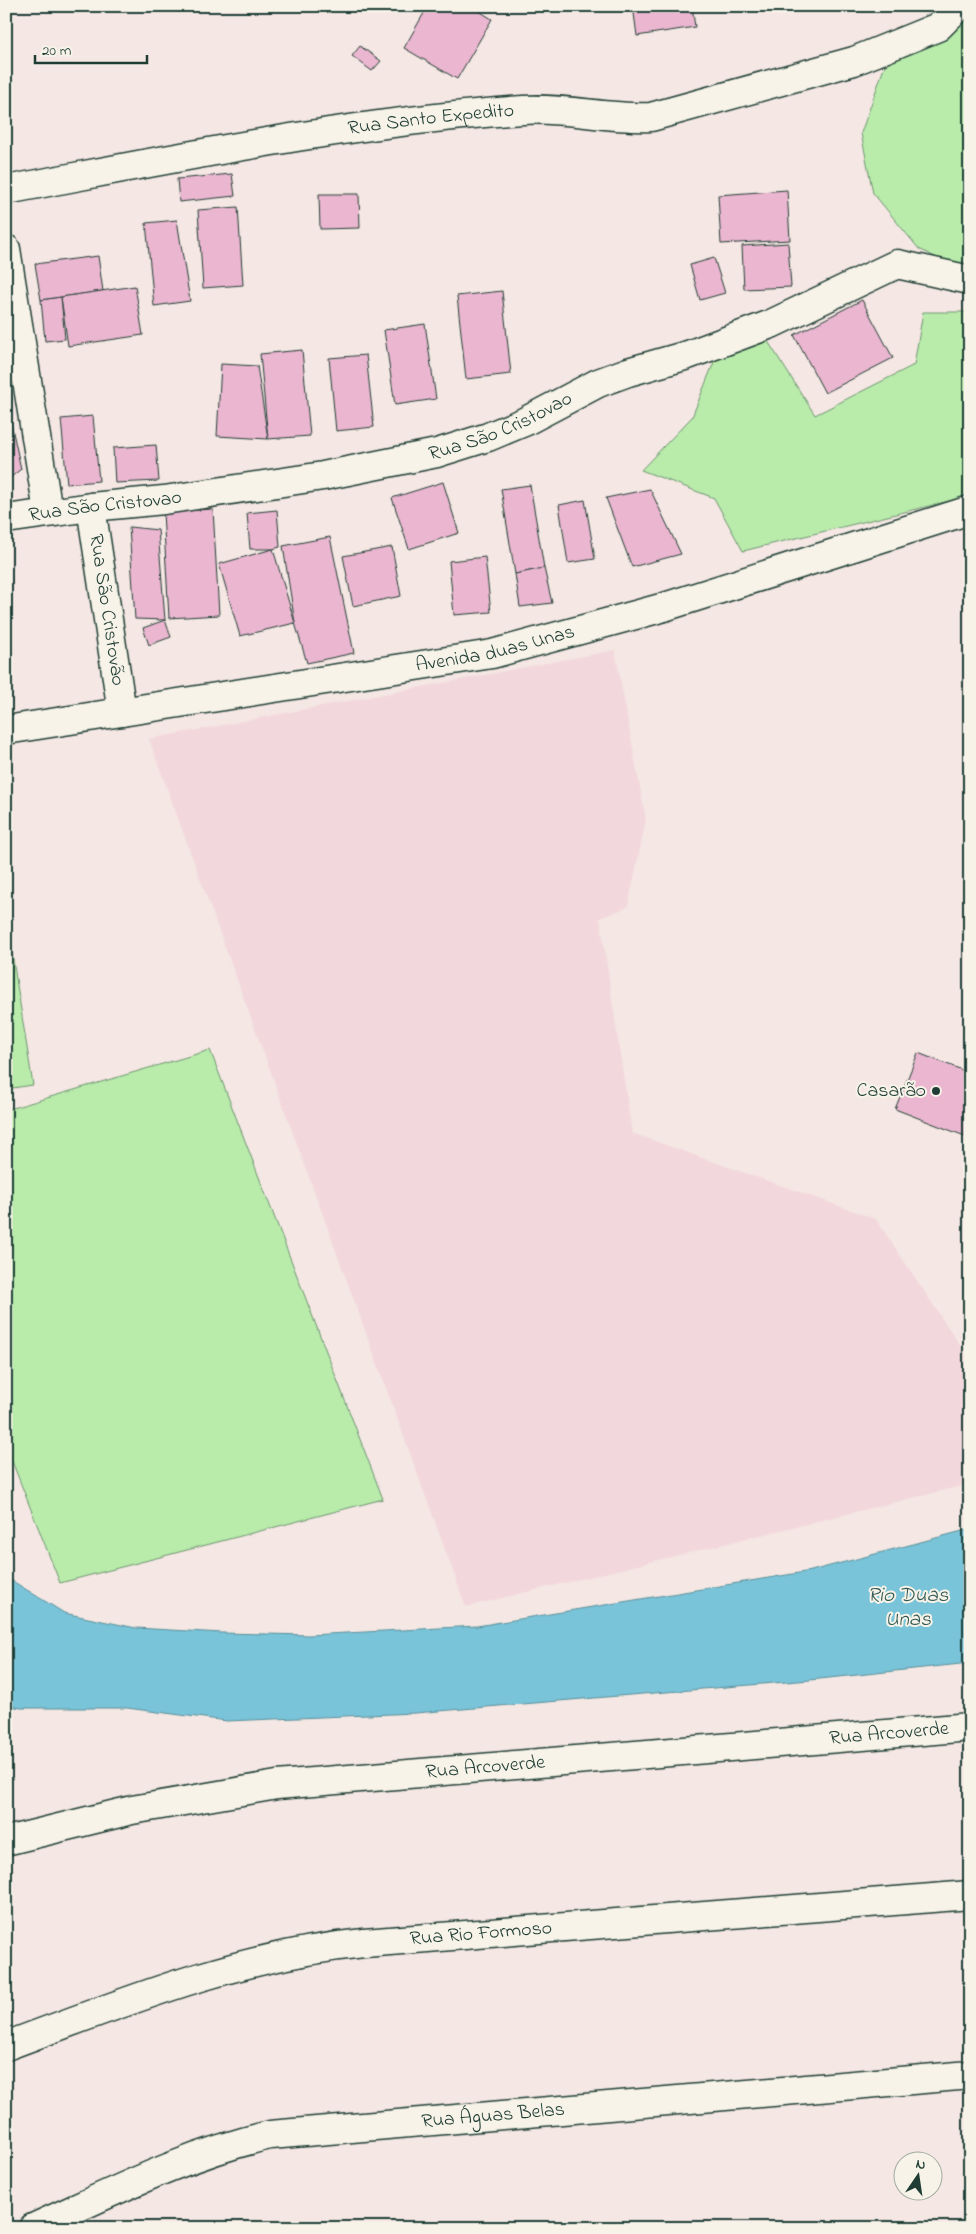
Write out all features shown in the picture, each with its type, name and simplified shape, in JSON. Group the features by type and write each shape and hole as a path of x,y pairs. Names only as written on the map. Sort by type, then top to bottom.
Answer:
{"street":[{"name":"Rua Santo Expedito","path":"6,190 350,128 525,110 626,118 651,117 854,61 938,27 959,6"},
{"path":"6,249 48,512"},
{"name":"Rua São Cristovao","path":"6,519 48,512 164,500 314,478 437,453 488,438 524,422 598,383 628,372 688,355 772,324 897,264 970,280"},
{"name":"Rua São Cristovão","path":"91,507 122,712"},
{"name":"Avenida duas Unas","path":"6,730 492,654 661,608 970,510"},
{"name":"Rua Arcoverde","path":"6,1841 132,1810 277,1785 970,1726"},
{"name":"Rua Rio Formoso","path":"6,2046 138,1997 231,1967 317,1948 384,1941 970,1895"},
{"name":"Rua Águas Belas","path":"33,2228 167,2167 210,2151 270,2135 970,2075"}],"shaded area":[{"path":"615,650 646,820 628,907 600,918 632,1133 876,1219 970,1360 970,1484 466,1607 149,739"}],"green space":[{"path":"970,6 970,274 919,249 873,193 861,133 885,65 957,23"},
{"path":"923,312 970,312 970,496 743,551 714,498 641,470 692,417 716,357 767,340 815,415 914,365"},
{"path":"6,916 33,1085 6,1089"},
{"path":"210,1050 383,1499 60,1583 6,1446 6,1110"}],"water":[{"name":"Rio Duas Unas","path":"970,1529 970,1663 810,1680 415,1713 227,1721 127,1708 21,1708 6,1705 6,1577 64,1613 136,1628 222,1633 309,1635 477,1626 811,1571"}],"building":[{"path":"428,6 471,6 492,19 457,79 404,48"},
{"path":"633,6 692,6 695,27 637,36"},
{"path":"360,46 381,61 372,71 352,56"},
{"path":"232,174 235,196 179,202 177,179"},
{"path":"787,190 790,240 721,244 718,195"},
{"path":"319,194 359,194 360,228 320,229"},
{"path":"238,207 243,285 203,288 198,210"},
{"path":"177,220 190,301 154,306 146,223"},
{"path":"788,243 791,287 744,289 742,246"},
{"path":"98,256 103,291 41,300 35,264"},
{"path":"714,258 725,293 700,300 690,265"},
{"path":"135,286 143,335 68,346 61,297"},
{"path":"502,291 511,374 466,379 457,296"},
{"path":"61,297 65,339 45,341 41,300"},
{"path":"862,300 893,358 825,393 794,335"},
{"path":"425,324 436,399 395,405 384,330"},
{"path":"302,350 310,436 268,439 260,354"},
{"path":"366,355 374,427 336,431 329,358"},
{"path":"6,358 16,384 6,388"},
{"path":"221,364 257,366 268,439 217,436"},
{"path":"6,414 9,414 21,469 6,481"},
{"path":"93,416 99,481 67,484 61,419"},
{"path":"156,445 159,481 115,483 113,448"},
{"path":"443,482 459,533 409,549 392,498"},
{"path":"530,485 544,568 515,574 501,489"},
{"path":"650,489 681,554 632,567 606,498"},
{"path":"585,500 595,559 568,563 559,505"},
{"path":"213,509 219,615 169,618 163,512"},
{"path":"277,510 280,547 273,549 250,549 247,513"},
{"path":"129,527 158,530 165,620 135,619"},
{"path":"330,537 354,653 307,663 295,623 283,546"},
{"path":"392,547 401,596 353,606 343,556"},
{"path":"273,549 295,623 240,636 219,564"},
{"path":"485,557 491,612 454,615 449,561"},
{"path":"544,568 552,603 520,607 515,574"},
{"path":"165,620 171,637 149,645 143,628"},
{"name":"Casarão","path":"918,1053 970,1073 970,1138 895,1109"}],"place":[{"name":"Casarão","path":"936,1091"}]}
